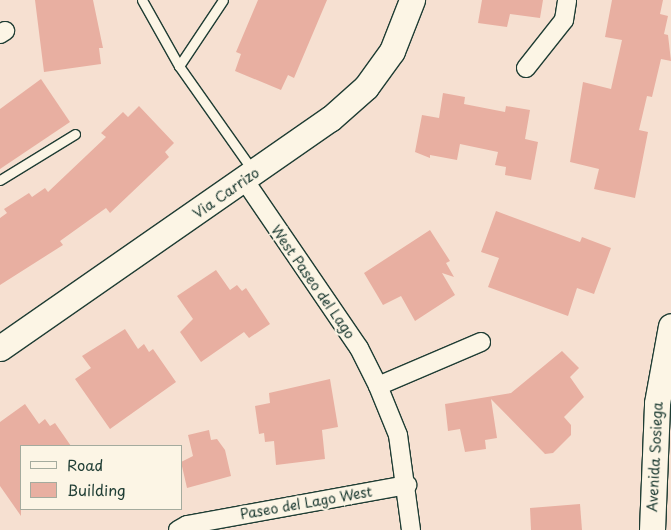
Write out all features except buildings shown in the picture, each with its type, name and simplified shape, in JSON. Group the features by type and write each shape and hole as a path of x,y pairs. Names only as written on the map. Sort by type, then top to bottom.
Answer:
{"street":[{"name":"Via Carrizo","path":"0,348 330,119 366,87 392,51 412,0"},
{"path":"526,68 564,20 567,0"},
{"name":"West Paseo del Lago","path":"249,177 359,348 378,386 398,435 412,530"},
{"name":"Avenida Sosiega","path":"652,530 671,326"},
{"path":"378,386 481,342"},
{"name":"Paseo del Lago West","path":"178,530 187,525 406,485"}],"lane":[{"path":"142,0 179,66 249,177"},
{"path":"179,66 223,0"},
{"path":"0,180 75,134"}]}
